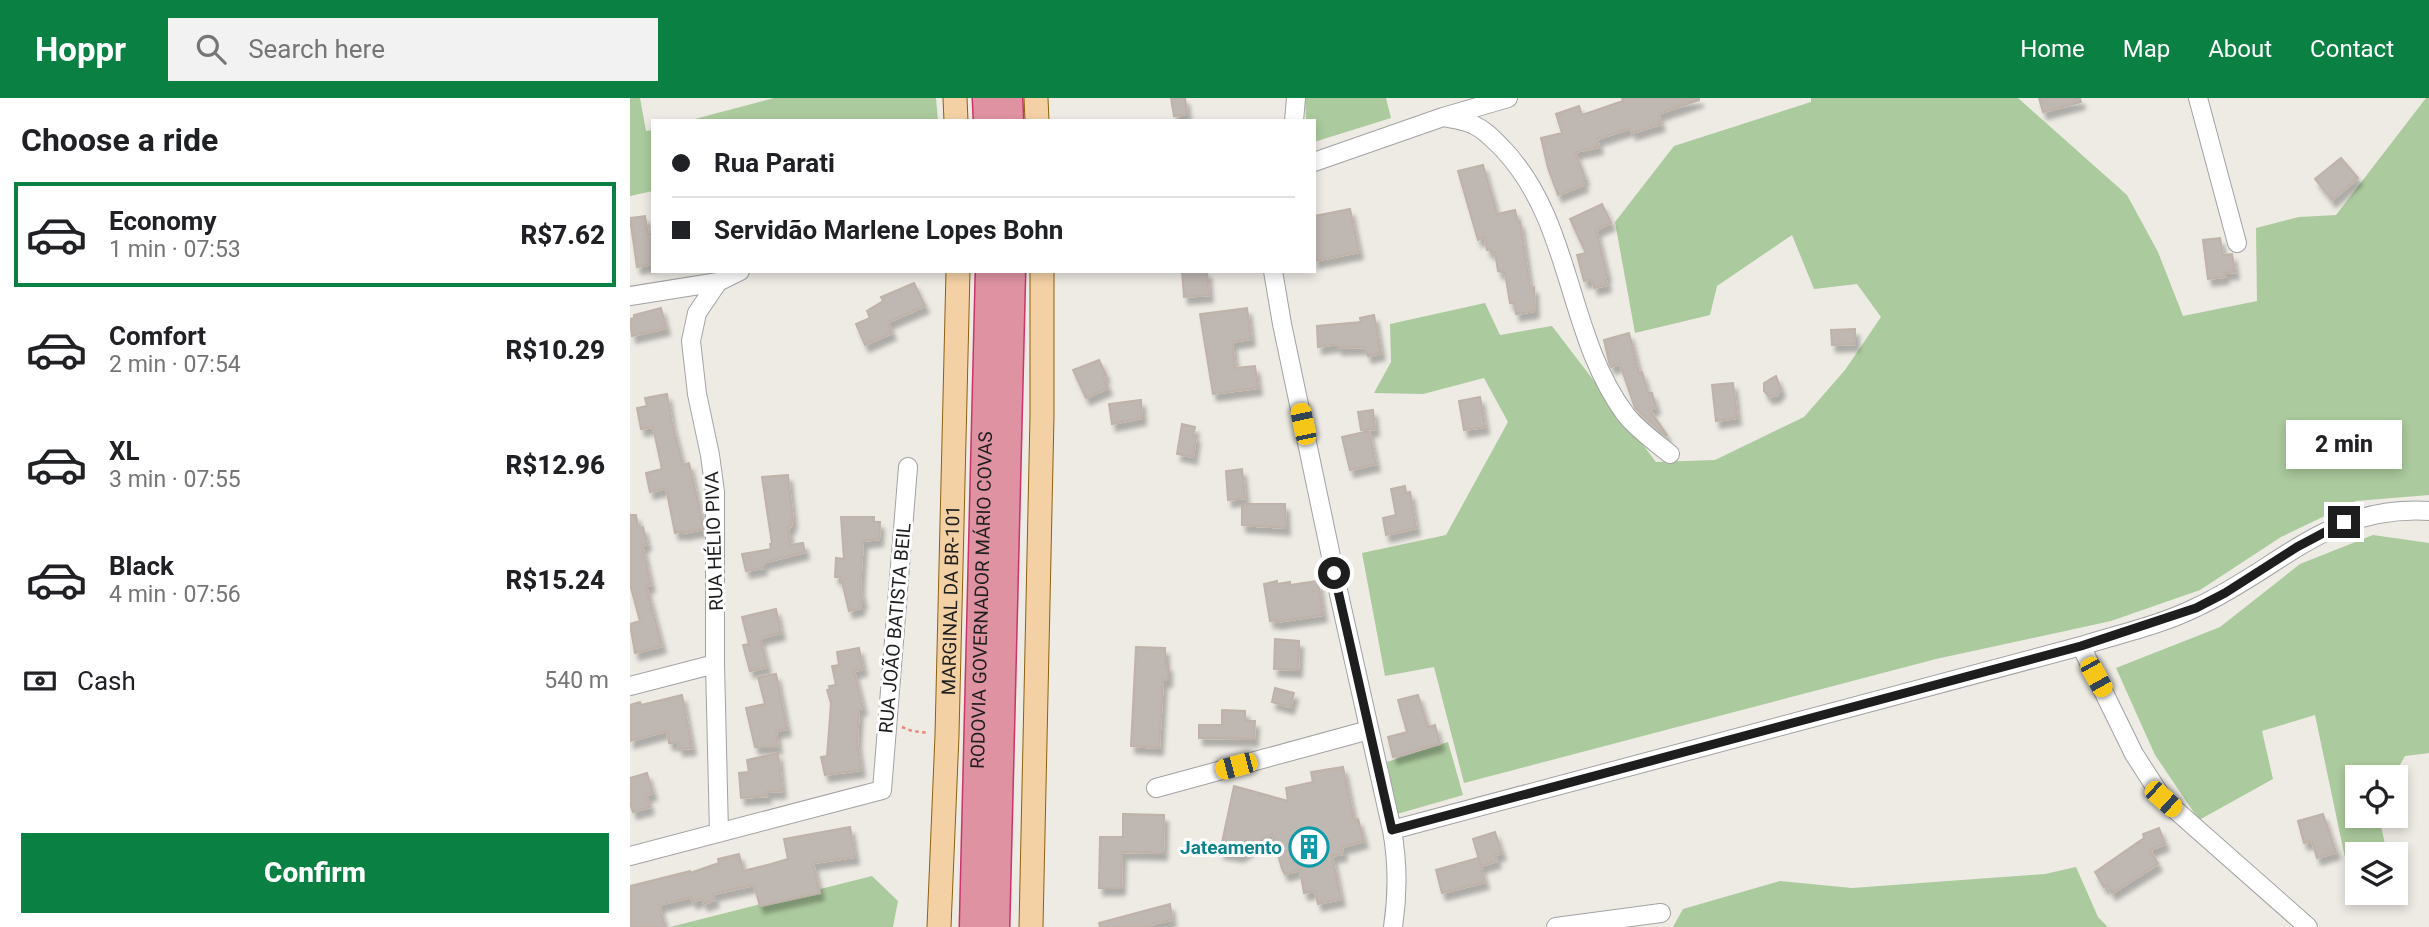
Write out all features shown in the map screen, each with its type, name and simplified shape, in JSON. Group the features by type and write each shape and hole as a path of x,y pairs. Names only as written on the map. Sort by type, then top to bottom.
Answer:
{"highway":[{"path":"986,98 987,119"},
{"path":"1009,98 1010,119"},
{"name":"RODOVIA GOVERNADOR MÁRIO COVAS","path":"973,927 989,273"},
{"name":"RODOVIA GOVERNADOR MÁRIO COVAS","path":"996,927 1012,273"}],"main road":[{"path":"955,98 956,119"},
{"path":"1036,98 1037,119"},
{"name":"MARGINAL DA BR-101","path":"939,927 947,735 958,273"},
{"path":"1031,927 1042,416 1042,273"}],"street":[{"path":"1294,119 1296,98"},
{"path":"1316,161 1443,117 1508,98"},
{"path":"2198,98 2237,243"},
{"path":"1443,117 1471,123 1482,129 1522,170 1539,198 1549,222 1581,320 1609,387 1627,415 1647,436 1670,454"},
{"name":"RUA HÉLIO PIVA","path":"719,833 715,492 710,455 696,394 691,341 697,313 718,282 736,273"},
{"path":"1273,273 1282,324 1392,830 1396,853 1397,893 1393,927"},
{"path":"630,296 718,282"},
{"name":"RUA JOÃO BATISTA BEIL","path":"719,833 881,790 908,467"},
{"path":"1392,830 2081,646 2196,608 2344,522 2371,514 2404,510 2429,511"},
{"path":"2081,646 2134,754 2163,799 2308,927"},
{"path":"630,686 715,664"},
{"path":"1156,788 1369,730"},
{"path":"630,856 719,833"},
{"path":"1556,927 1661,913"}],"path":[{"path":"887,720 912,731 947,735"}],"green space":[{"path":"630,98 640,98 646,131 651,130 651,191 630,196"},
{"path":"774,98 936,98 938,119 695,119"},
{"path":"1305,98 1386,98 1391,118 1316,141 1316,119 1306,119"},
{"path":"1811,98 2018,98 2127,195 2158,252 2183,316 2257,301 2256,228 2299,217 2336,215 2426,98 2429,98 2429,495 2356,501 2281,537 2200,590 2111,621 1936,659 1464,783 1434,667 1385,676 1362,553 1446,535 1508,422 1484,378 1423,394 1374,393 1391,362 1390,324 1485,303 1500,335 1552,326 1656,462 1715,460 1804,417 1845,370 1881,317 1857,284 1814,289 1792,235 1717,286 1710,315 1635,333 1615,222 1674,146 1811,102"},
{"path":"2373,535 2429,543 2429,753 2405,756 2400,765 2345,765 2345,828 2382,828 2384,842 2345,842 2345,858 2315,715 2262,731 2273,779 2199,820 2155,755 2116,668 2220,627 2300,564"},
{"path":"1448,742 1463,795 1397,814 1387,762"},
{"path":"2076,867 2098,917 2108,927 1673,927 1683,909 1780,881 1852,888 2045,874"},
{"path":"872,876 898,901 893,927 670,927"}],"building":[{"path":"1171,98 1185,98 1187,114 1174,116"},
{"path":"1622,98 1699,100 1658,114 1661,124 1632,133 1631,128 1597,139 1599,147 1575,152 1585,178 1582,179 1584,185 1558,195 1541,138 1562,133 1556,114 1579,106 1582,115 1623,101"},
{"path":"2039,98 2080,98 2081,102 2043,112"},
{"path":"2341,158 2358,178 2332,200 2315,179"},
{"path":"1483,165 1497,214 1515,210 1520,222 1530,288 1534,287 1535,311 1516,314 1514,303 1510,303 1505,273 1498,271 1495,252 1487,250 1485,237 1478,240 1458,171"},
{"path":"1602,204 1611,223 1596,230 1607,285 1594,288 1592,279 1584,281 1577,255 1586,253 1570,219"},
{"path":"1350,209 1359,252 1316,261 1316,216"},
{"path":"645,216 648,234 651,233 651,264 637,267 630,218"},
{"path":"2220,238 2223,255 2232,254 2235,272 2224,273 2225,277 2208,279 2203,240"},
{"path":"1182,273 1207,273 1209,295 1184,297"},
{"path":"914,283 925,306 888,322 892,333 865,345 856,324 870,318 867,311 883,301 881,297"},
{"path":"661,308 666,328 632,336 630,319 634,318 634,315"},
{"path":"1247,308 1251,339 1232,342 1235,368 1255,366 1258,388 1213,394 1200,314"},
{"path":"1374,315 1381,353 1368,356 1365,347 1338,348 1338,344 1318,347 1317,326 1361,322 1360,318"},
{"path":"1855,329 1855,344 1832,345 1831,330"},
{"path":"1629,333 1639,373 1642,372 1648,393 1652,393 1656,407 1649,409 1666,436 1635,408 1620,364 1611,367 1609,362 1604,340"},
{"path":"1099,360 1108,388 1086,398 1073,370"},
{"path":"1776,376 1781,389 1777,395 1769,397 1764,391 1764,383"},
{"path":"1733,383 1737,418 1716,421 1712,385"},
{"path":"667,394 683,465 689,463 704,529 675,533 666,488 650,492 646,473 662,469 653,427 641,429 637,408 647,406 645,398"},
{"path":"1480,397 1485,427 1464,430 1459,401"},
{"path":"1141,400 1142,418 1112,424 1109,404"},
{"path":"1373,410 1375,429 1361,430 1358,412"},
{"path":"1182,424 1195,427 1193,457 1177,454"},
{"path":"1369,431 1376,464 1350,470 1342,437"},
{"path":"1242,469 1245,498 1228,500 1226,471"},
{"path":"788,475 793,521 792,526 788,527 790,542 791,545 803,543 805,552 762,563 763,568 746,571 742,554 771,549 772,544 762,477"},
{"path":"1405,486 1406,493 1410,492 1416,528 1386,535 1383,518 1396,515 1391,489"},
{"path":"1242,504 1285,504 1286,528 1242,525"},
{"path":"630,515 636,515 638,528 643,527 647,544 642,545 651,585 646,586 662,646 635,653 630,624 640,621 630,584"},
{"path":"841,517 874,517 874,522 880,522 879,539 863,541 861,608 849,611 840,577 835,577 836,558 844,559"},
{"path":"1277,581 1277,584 1290,582 1290,585 1318,581 1323,615 1270,621 1264,584"},
{"path":"776,609 781,633 760,638 767,667 750,671 743,645 749,644 742,617"},
{"path":"1275,639 1299,641 1298,670 1274,669"},
{"path":"1136,647 1165,648 1168,680 1163,680 1159,748 1131,746"},
{"path":"859,648 863,669 854,671 863,708 859,709 857,742 861,770 825,775 821,757 827,756 831,703 827,690 830,689 829,686 836,685 832,666 839,665 837,652"},
{"path":"776,674 787,729 776,731 778,747 755,747 746,708 765,704 758,677"},
{"path":"1275,688 1294,693 1290,707 1272,702"},
{"path":"682,695 692,748 679,749 678,743 669,743 667,731 630,741 630,705"},
{"path":"1418,695 1428,727 1435,725 1440,744 1393,757 1388,737 1407,732 1398,700"},
{"path":"1222,710 1245,711 1245,721 1255,721 1254,739 1199,738 1199,725 1222,725"},
{"path":"778,753 782,791 766,792 767,796 741,798 739,773 749,772 747,760"},
{"path":"1343,767 1354,820 1358,819 1364,841 1342,847 1343,854 1332,856 1341,899 1318,904 1315,891 1304,893 1300,870 1285,874 1282,869 1272,833 1240,855 1220,852 1234,786 1288,801 1286,788 1313,782 1311,772"},
{"path":"647,773 653,793 646,795 650,807 633,812 630,803 630,778"},
{"path":"1123,814 1164,815 1163,853 1122,852 1121,888 1099,888 1100,837 1123,837"},
{"path":"2323,814 2336,852 2317,858 2312,841 2304,843 2298,821"},
{"path":"850,827 855,857 813,863 820,893 760,906 754,885 713,894 715,900 704,904 702,898 693,902 691,897 659,905 665,927 630,927 630,886 690,873 719,863 718,859 739,854 743,871 771,864 788,859 784,839"},
{"path":"2159,828 2165,844 2150,850 2158,864 2112,893 2107,885 2104,887 2095,872 2144,838 2143,834"},
{"path":"1495,832 1502,853 1495,855 1497,861 1481,866 1473,839"},
{"path":"1478,858 1485,882 1442,893 1436,870"},
{"path":"1170,904 1172,920 1152,924 1153,927 1100,927 1099,923"}],"place":[{"name":"Jateamento","path":"1309,847"}],"route":[{"path":"1334,573 1392,830 2081,646 2154,624 2196,608 2225,593 2297,547 2344,522"}]}
